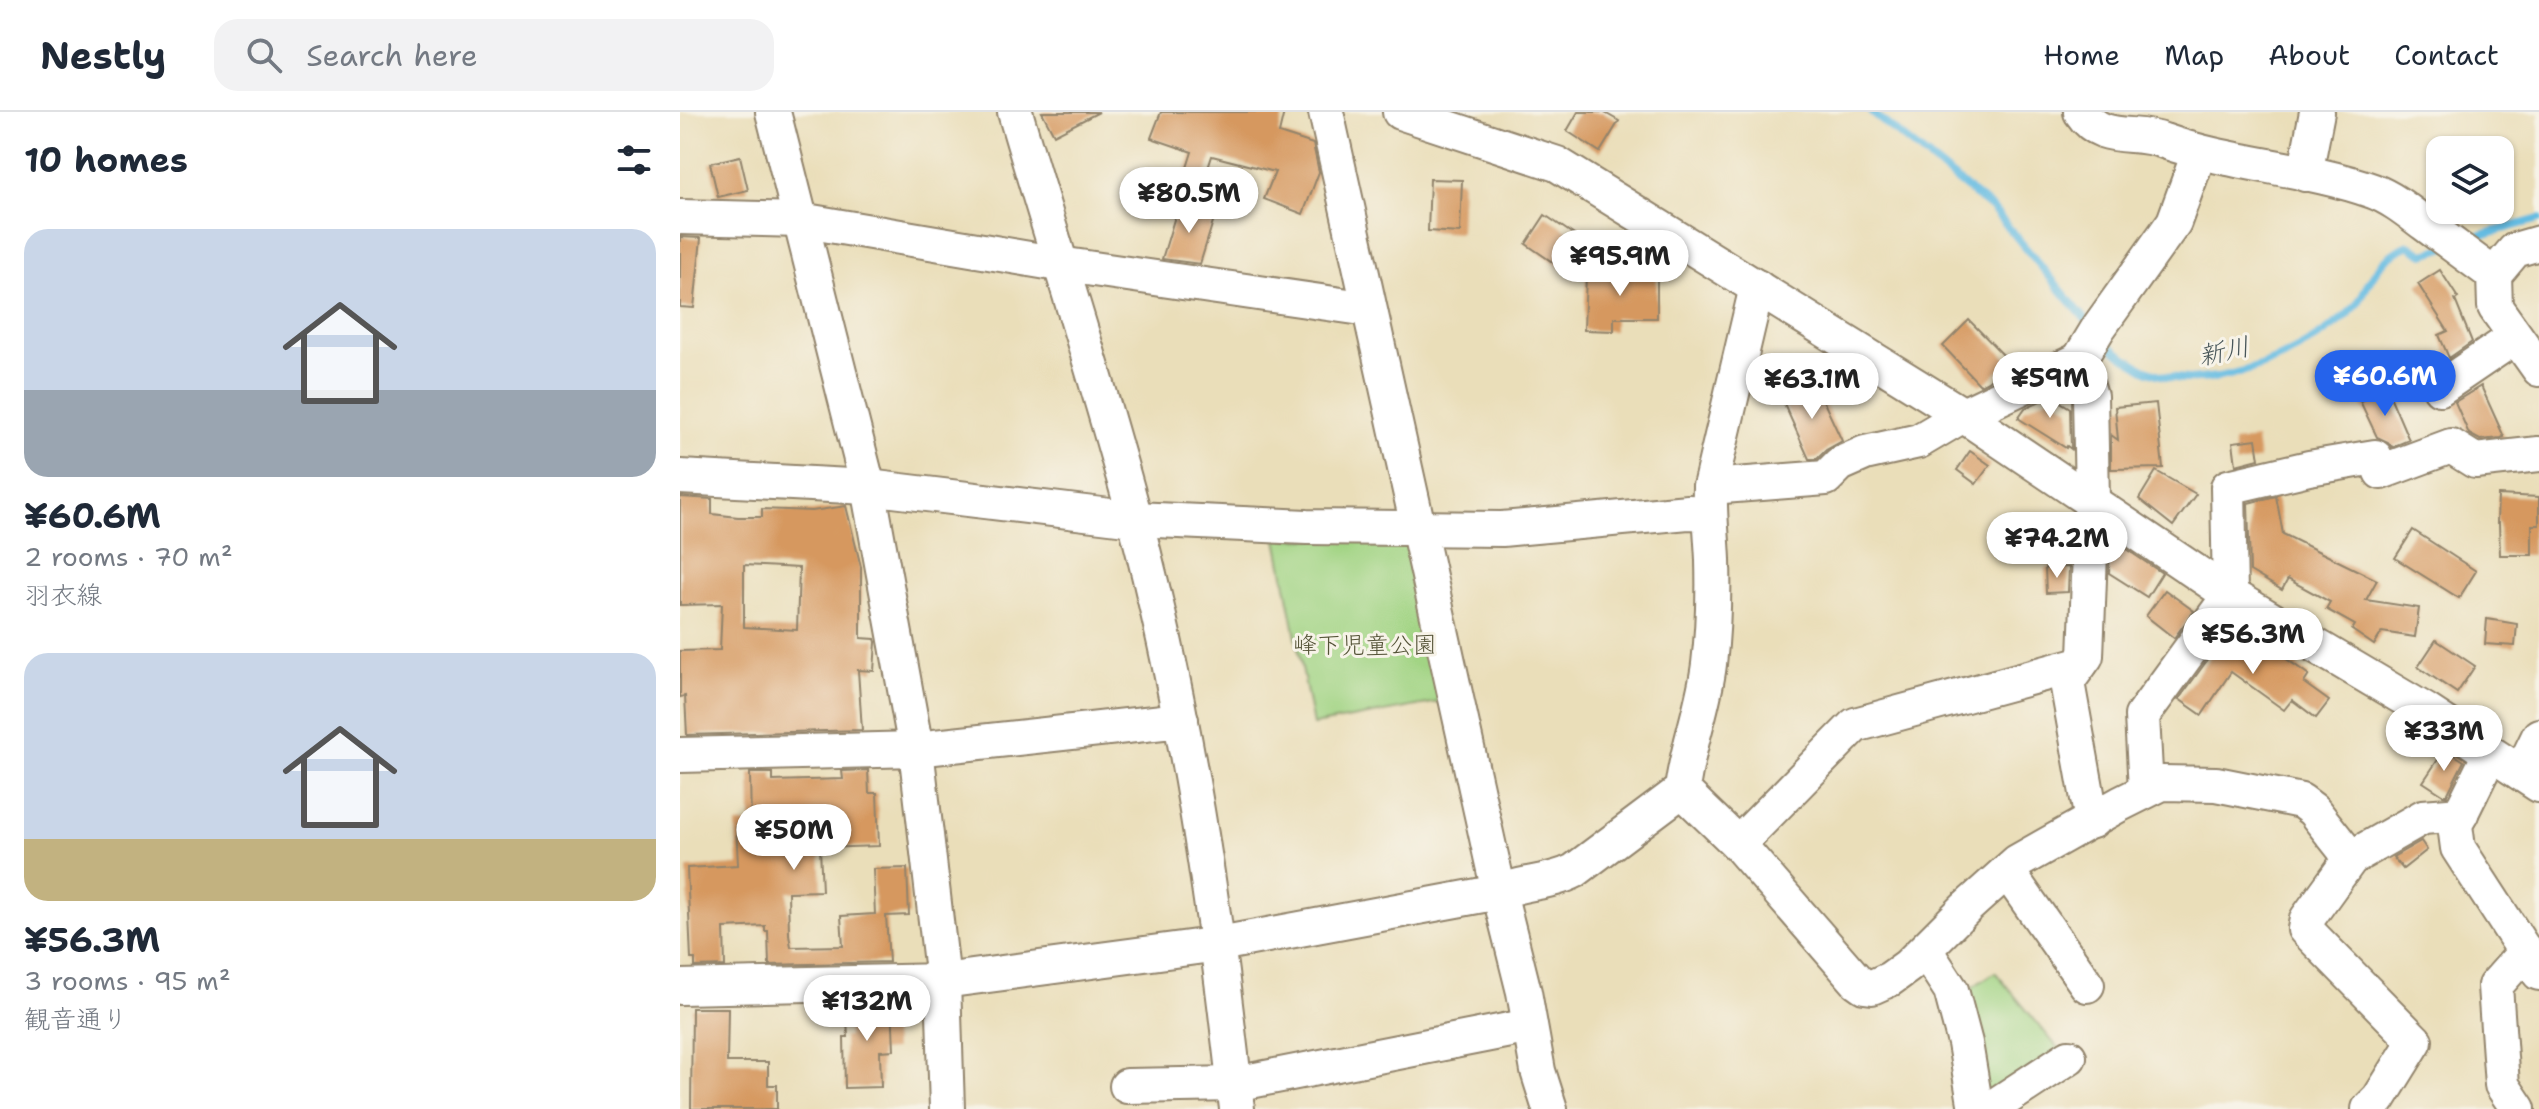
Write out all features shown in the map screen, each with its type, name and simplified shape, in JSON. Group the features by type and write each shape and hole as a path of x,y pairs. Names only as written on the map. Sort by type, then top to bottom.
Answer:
{"street":[{"path":"773,112 868,487 916,749 943,981 947,1109"},
{"path":"1015,112 1135,519 1181,720 1219,944 1236,1097"},
{"path":"1326,112 1499,892 1524,992 1538,1071 1550,1109"},
{"path":"1400,112 1557,164 1963,415 2230,595 2426,711 2530,779 2539,736"},
{"path":"2081,112 2089,123 2102,132 2158,138 2199,153 2374,191 2494,275"},
{"path":"2305,174 2317,112"},
{"path":"680,477 868,487 1135,519 1418,529 1502,529 1688,512 1709,500 1826,478 1840,464 1865,453 1919,441 1963,415 2080,358 2174,222 2199,153"},
{"path":"680,217 800,220 1059,264 1369,309"},
{"path":"2539,243 2515,250 2494,275 2495,307 2539,369"},
{"path":"680,987 943,981 1219,944 1499,892 1574,871 1682,790 1709,665 1713,593 1709,500 1757,287"},
{"path":"2440,388 2515,337"},
{"path":"2080,358 2090,396 2092,500 2086,656 2067,682 2092,821"},
{"path":"2146,790 2142,716 2230,595 2228,487 2309,468 2375,457 2381,472 2451,446 2475,461 2539,454"},
{"path":"1738,844 1855,725 2080,664"},
{"path":"680,755 916,749 1181,720"},
{"path":"2490,754 2455,825 2458,848 2532,962 2495,986 2502,1085 2518,1109"},
{"path":"1682,790 1738,844 1864,986 1881,985 1890,979 2017,862 2162,783 2191,782 2301,801 2313,810 2351,858"},
{"path":"2369,1109 2379,1099 2415,1041 2305,929 2307,919 2351,858 2423,817 2461,814"},
{"path":"2007,871 2087,985"},
{"path":"1925,950 1951,990 1965,1043 1976,1109"},
{"path":"1127,1086 1236,1097 1530,1026"},
{"path":"1990,1109 2069,1057"}],"green space":[{"name":"峰下児童公園","path":"1402,538 1413,547 1444,701 1313,725 1277,539"},
{"path":"1995,972 2062,1053 1986,1098 1961,995"}],"building":[{"path":"1042,112 1099,112 1054,135"},
{"path":"1161,112 1284,112 1279,133 1313,144 1319,172 1303,214 1264,199 1275,172 1212,156 1198,199 1179,193 1192,152 1151,138"},
{"path":"1578,112 1603,112 1619,121 1600,152 1567,131"},
{"path":"740,156 748,190 718,197 710,163"},
{"path":"1430,179 1462,180 1460,233 1428,231"},
{"path":"1179,203 1215,215 1200,264 1162,259"},
{"path":"1545,215 1583,241 1564,270 1526,244"},
{"path":"680,237 701,238 694,308 680,307"},
{"path":"1628,268 1657,268 1657,318 1614,318 1614,331 1584,330 1586,275 1628,276"},
{"path":"2440,270 2458,298 2455,300 2472,342 2449,358 2439,335 2448,331 2418,284"},
{"path":"1969,320 2009,361 1980,385 1943,346"},
{"path":"1815,383 1842,441 1817,459 1809,459 1782,399"},
{"path":"2481,386 2504,437 2480,440 2469,434 2455,402"},
{"path":"2387,389 2409,440 2392,447 2377,437 2360,401"},
{"path":"2051,396 2070,408 2071,449 2018,418 2025,408"},
{"path":"2156,403 2163,468 2111,469 2111,435 2118,440 2115,407"},
{"path":"2256,439 2259,459 2236,465 2233,442"},
{"path":"1970,451 1990,465 1976,484 1957,470"},
{"path":"2156,471 2196,494 2173,526 2139,499"},
{"path":"2498,495 2539,497 2539,525 2532,525 2532,555 2500,555"},
{"path":"2276,496 2283,534 2377,580 2366,600 2419,608 2415,637 2382,632 2374,645 2352,630 2355,625 2326,609 2330,602 2288,579 2282,590 2250,571 2248,503"},
{"path":"680,497 712,499 712,514 738,517 762,517 762,509 812,511 846,506 861,567 861,638 875,639 876,642 874,671 858,670 862,730 687,735 685,696 680,697 680,651 720,650 722,604 680,605","holes":["744,565 799,568 797,630 744,627"]},
{"path":"2413,530 2476,571 2459,598 2395,558"},
{"path":"2117,543 2162,573 2147,597 2109,573 2110,553"},
{"path":"2069,567 2068,592 2046,593 2045,568"},
{"path":"2165,590 2194,611 2174,638 2146,616"},
{"path":"2487,619 2517,624 2515,646 2485,644"},
{"path":"2230,629 2261,649 2264,643 2309,675 2304,683 2329,701 2316,718 2292,700 2284,710 2231,672 2202,715 2179,699"},
{"path":"2436,640 2475,666 2457,693 2418,667"},
{"path":"2445,749 2464,761 2447,795 2443,795 2423,782"},
{"path":"868,770 869,793 877,793 879,846 820,848 822,891 788,892 789,934 791,947 843,946 841,916 875,914 873,869 907,868 909,915 886,916 889,962 769,965 768,931 765,931 765,926 724,928 725,966 695,967 695,959 691,959 687,868 738,865 736,824 751,823 750,773 773,773 773,781 843,779 842,771"},
{"path":"2421,841 2427,850 2403,869 2393,857"},
{"path":"892,1002 894,1050 880,1051 881,1087 845,1088 846,1003"},
{"path":"692,1008 728,1008 727,1062 768,1062 768,1085 777,1085 777,1109 691,1109"}],"waterway":[{"name":"新川","path":"1871,112 1993,209 2091,326"},
{"name":"新川","path":"2463,240 2539,219"},
{"name":"新川","path":"2102,339 2149,371 2174,378 2202,379 2230,375 2286,355 2336,324 2355,307 2375,272 2395,252 2409,245 2424,254 2443,248"}]}
